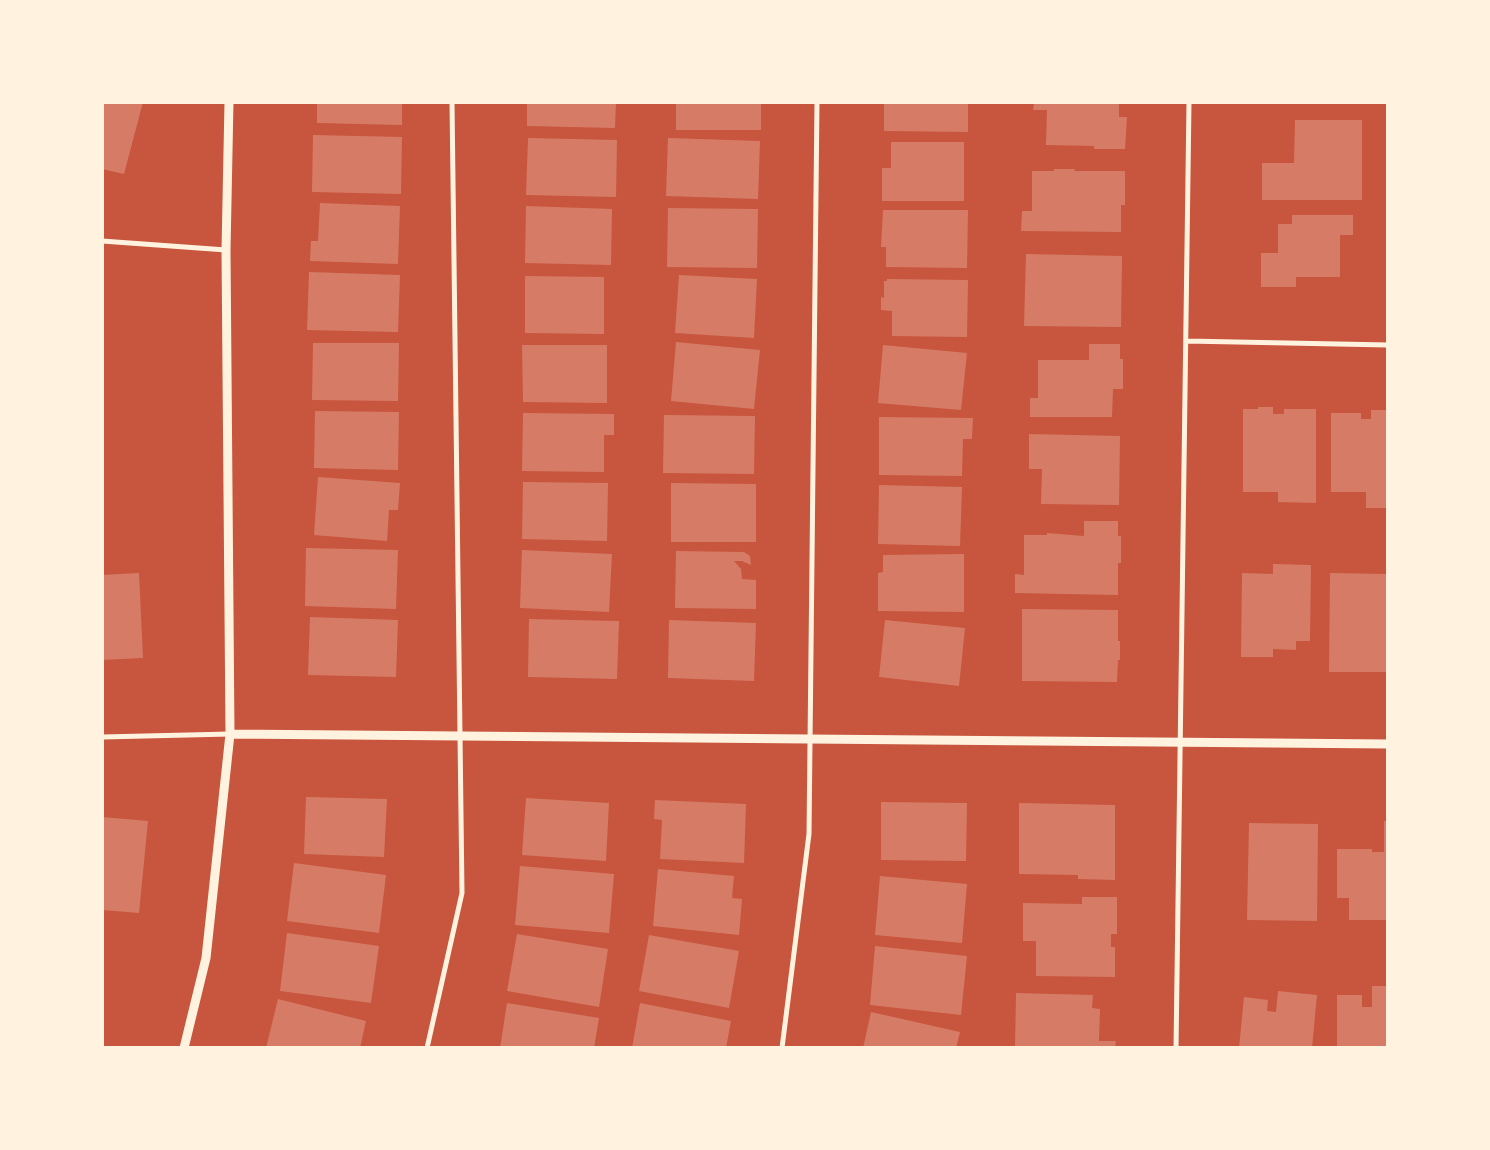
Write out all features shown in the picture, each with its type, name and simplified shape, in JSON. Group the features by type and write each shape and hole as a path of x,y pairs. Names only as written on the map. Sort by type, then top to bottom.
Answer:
{"street":[{"path":"184,1048 206,958 230,734 226,250 229,102"},
{"path":"427,1048 462,893 452,102"},
{"path":"782,1048 808,834 817,102"},
{"path":"1176,1048 1189,102"},
{"path":"102,241 226,250"},
{"path":"1186,341 1388,345"},
{"path":"102,737 230,734 1388,744"}],"building":[{"path":"102,102 143,102 124,174 102,169"},
{"path":"317,102 402,102 402,125 317,123"},
{"path":"527,102 616,102 615,128 527,126"},
{"path":"676,102 761,102 761,130 676,130"},
{"path":"884,102 968,102 968,132 884,131"},
{"path":"1034,102 1119,102 1119,117 1127,117 1125,149 1094,149 1094,146 1046,145 1047,110 1033,110"},
{"path":"1295,120 1362,120 1362,200 1262,200 1262,163 1294,163"},
{"path":"313,135 402,137 401,194 312,192"},
{"path":"528,138 617,140 616,197 526,195"},
{"path":"668,138 760,141 758,199 666,196"},
{"path":"891,142 964,142 964,201 882,201 882,168 891,168"},
{"path":"1054,169 1125,171 1125,205 1121,205 1121,232 1021,231 1022,211 1032,211 1032,171 1054,171"},
{"path":"320,203 400,206 398,264 310,261 311,241 318,241"},
{"path":"526,206 612,209 611,265 525,263"},
{"path":"668,208 758,209 757,268 667,267"},
{"path":"883,210 968,210 967,268 886,267 886,247 881,247"},
{"path":"1292,215 1353,215 1353,235 1340,235 1340,277 1296,277 1296,287 1261,287 1261,253 1278,253 1278,224 1292,224"},
{"path":"1026,254 1122,256 1121,327 1024,326"},
{"path":"309,272 400,275 398,332 307,330"},
{"path":"679,275 757,279 754,338 675,333"},
{"path":"525,276 604,277 604,334 525,333"},
{"path":"887,279 968,280 967,337 892,336 892,311 881,310 881,297 884,298 884,281 887,281"},
{"path":"676,342 760,350 754,409 671,401"},
{"path":"313,343 399,343 398,401 312,400"},
{"path":"1089,344 1120,344 1120,359 1123,359 1123,389 1113,389 1112,417 1030,417 1030,398 1038,398 1038,360 1089,360"},
{"path":"522,345 607,345 607,403 523,402"},
{"path":"883,345 967,353 961,410 878,403"},
{"path":"1258,407 1273,407 1273,414 1284,414 1284,409 1316,409 1316,503 1278,502 1278,492 1243,492 1243,409 1258,409"},
{"path":"1371,410 1388,410 1388,508 1366,508 1366,492 1331,492 1331,413 1361,413 1361,419 1371,419"},
{"path":"315,411 399,412 398,470 314,468"},
{"path":"523,413 614,414 614,435 604,435 604,472 522,471"},
{"path":"664,415 755,416 754,474 663,473"},
{"path":"879,417 973,418 972,439 963,439 962,476 879,475"},
{"path":"1029,434 1120,436 1119,505 1041,504 1042,469 1029,469"},
{"path":"318,477 400,483 398,510 389,510 387,541 314,535"},
{"path":"523,482 608,483 607,541 522,539"},
{"path":"671,483 756,484 756,542 671,542"},
{"path":"879,485 962,487 960,546 878,544"},
{"path":"1084,521 1118,521 1118,536 1121,536 1121,563 1118,563 1118,595 1015,593 1015,574 1024,575 1024,535 1047,535 1047,533 1084,536"},
{"path":"306,548 398,550 396,609 305,606"},
{"path":"522,550 612,554 609,612 520,608"},
{"path":"676,551 744,552 750,556 751,565 742,561 734,561 741,569 742,579 756,580 756,609 675,608"},
{"path":"964,554 964,612 878,611 878,573 883,572 883,555"},
{"path":"1273,564 1311,565 1310,641 1296,641 1296,650 1273,649 1273,657 1241,657 1242,573 1273,574"},
{"path":"139,573 143,658 102,660 102,575"},
{"path":"1330,573 1388,574 1388,672 1329,672"},
{"path":"1022,609 1118,610 1120,660 1118,660 1117,682 1022,681"},
{"path":"310,617 398,620 396,677 308,675"},
{"path":"529,619 619,621 617,679 528,677"},
{"path":"669,620 756,623 754,681 668,678"},
{"path":"885,620 965,628 959,686 879,677"},
{"path":"306,797 387,799 384,857 304,854"},
{"path":"526,798 609,803 606,861 522,855"},
{"path":"655,800 746,804 744,863 660,859 662,820 654,819"},
{"path":"881,802 967,803 966,861 881,860"},
{"path":"1019,803 1115,805 1115,880 1078,879 1078,875 1019,874"},
{"path":"102,817 148,821 139,913 102,910"},
{"path":"1384,821 1388,821 1388,920 1349,920 1349,898 1337,898 1337,849 1372,849 1372,852 1384,852"},
{"path":"1249,823 1318,824 1317,921 1247,920"},
{"path":"294,863 386,875 379,933 287,921"},
{"path":"520,866 614,874 609,933 515,925"},
{"path":"658,869 734,876 732,898 742,899 739,935 653,926"},
{"path":"880,876 967,884 962,943 875,935"},
{"path":"1082,897 1117,897 1117,934 1111,934 1111,947 1115,947 1115,977 1036,976 1036,941 1023,941 1023,903 1082,904"},
{"path":"287,933 379,946 371,1003 280,991"},
{"path":"517,934 608,949 599,1007 507,991"},
{"path":"649,935 739,951 729,1008 639,991"},
{"path":"875,946 967,956 961,1015 870,1005"},
{"path":"1372,986 1388,986 1388,1048 1337,1048 1337,995 1362,995 1362,1007 1372,1007"},
{"path":"1278,991 1317,995 1312,1048 1239,1048 1244,997 1268,1000 1267,1011 1276,1012"},
{"path":"1016,993 1093,995 1092,1008 1100,1009 1099,1041 1116,1041 1115,1048 1015,1048"},
{"path":"278,999 366,1021 360,1048 266,1048"},
{"path":"507,1003 599,1018 594,1048 500,1048"},
{"path":"640,1003 731,1021 726,1048 632,1048"},
{"path":"871,1012 960,1032 956,1048 863,1048"}]}
